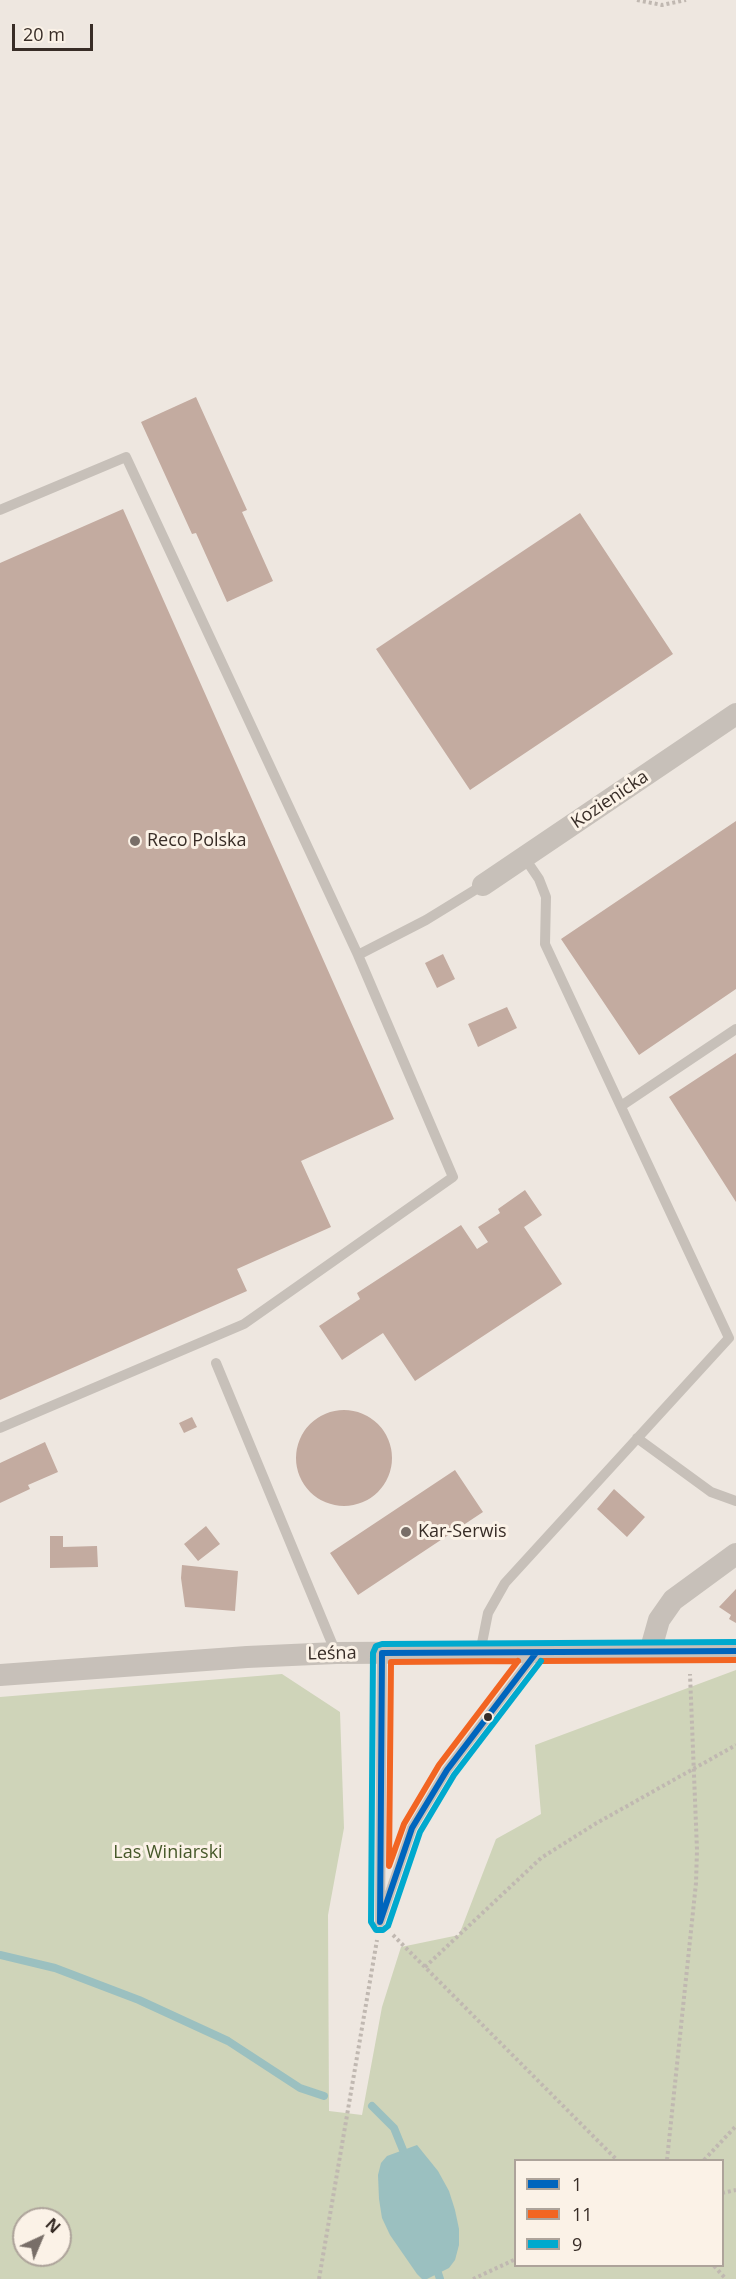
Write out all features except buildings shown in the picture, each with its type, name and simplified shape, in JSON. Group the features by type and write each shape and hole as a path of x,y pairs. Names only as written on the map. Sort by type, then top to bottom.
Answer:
{"street":[{"name":"Kozienicka","path":"483,885 736,714"},
{"path":"650,1652 659,1620 673,1600 736,1554"},
{"name":"Leśna","path":"0,1675 336,1653 736,1651"}],"lane":[{"path":"0,510 126,458 358,955 453,1177 244,1324 0,1428"},
{"path":"480,1653 488,1612 505,1583 729,1338 545,944 546,897 539,879 524,857"},
{"path":"358,955 426,920 483,885"},
{"path":"621,1106 736,1029"},
{"path":"216,1363 336,1653"},
{"path":"637,1438 711,1492 736,1501"},
{"path":"380,1922 382,1653"},
{"path":"380,1922 412,1828 447,1770 536,1653"}],"path":[{"path":"637,0 662,5 686,0"},
{"path":"667,2159 696,1883 689,1652"},
{"path":"425,1967 541,1858 595,1824 736,1745"},
{"path":"380,1922 616,2159"},
{"path":"319,2279 380,1922"},
{"path":"705,2159 736,2126"},
{"path":"473,2279 514,2260"},
{"path":"716,2267 726,2279"}],"green space":[{"name":"Las Winiarski","path":"736,1670 736,2279 0,2279 0,1697 282,1674 340,1712 344,1828 328,1915 329,2111 362,2115 382,2007 401,1947 459,1935 496,1839 541,1814 535,1745"}],"water":[{"path":"417,2145 438,2171 449,2191 459,2229 459,2245 455,2260 449,2268 427,2279 422,2279 417,2274 390,2235 382,2218 379,2199 378,2175 381,2163 387,2156"}],"waterway":[{"path":"0,1955 55,1968 139,2000 228,2041 300,2088 324,2096"},
{"path":"372,2106 394,2128 403,2150"},
{"path":"438,2273 440,2279"}],"transit line":[{"name":"9","path":"541,1661 454,1775 420,1832 388,1926 383,1930 376,1930 371,1922 373,1653 376,1646 382,1644 736,1642"},
{"name":"1","path":"382,1653 736,1651"},
{"name":"1","path":"382,1653 380,1922 412,1828 447,1770 536,1653"},
{"name":"11","path":"541,1661 736,1660"},
{"name":"11","path":"518,1661 439,1765 404,1824 389,1866 391,1662 518,1661"}],"place":[{"name":"Reco Polska","path":"135,841"},
{"name":"Kar-Serwis","path":"406,1532"}]}
